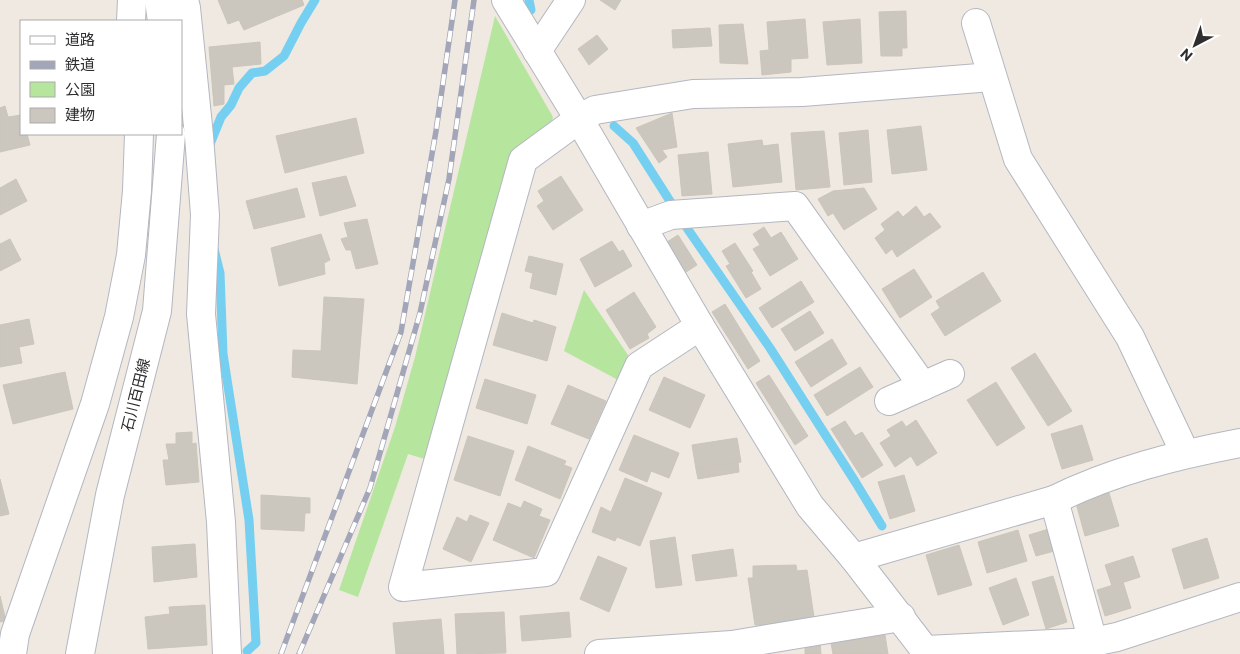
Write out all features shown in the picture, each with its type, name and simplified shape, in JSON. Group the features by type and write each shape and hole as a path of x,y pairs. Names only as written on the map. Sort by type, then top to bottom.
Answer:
{"street":[{"path":"131,20 132,0"},
{"path":"159,0 162,20"},
{"path":"184,0 205,215 201,314 221,522 227,654"},
{"path":"506,0 579,119 700,326 810,506 854,558 927,652 1093,642 1117,637 1240,596"},
{"path":"537,51 571,0"},
{"path":"976,23 1018,159 1130,338 1185,453"},
{"path":"700,326 639,366 546,572 403,587 523,160 579,119 595,110 693,94 802,92 992,77"},
{"path":"12,654 15,634 95,404 118,317 131,255 137,191 139,135"},
{"name":"石川百田線","path":"80,654 110,495 157,311 171,135"},
{"path":"641,226 678,214 795,206 923,386"},
{"path":"890,401 950,374"},
{"path":"854,558 1054,500 1081,487 1185,453 1240,443"},
{"path":"1054,500 1093,642"},
{"path":"599,654 732,645 901,617"}],"green space":[{"path":"495,16 553,117 550,132 513,154 428,460 408,454 358,597 339,590 395,427 415,357"},
{"path":"584,290 630,358 620,381 564,351"}],"building":[{"path":"218,0 302,0 304,5 244,30 239,20 228,24"},
{"path":"600,0 621,0 615,10"},
{"path":"906,11 907,48 902,48 902,56 881,56 879,12"},
{"path":"805,19 808,58 791,59 791,72 762,75 760,51 769,50 767,22"},
{"path":"860,19 862,63 827,65 823,22"},
{"path":"743,24 748,64 720,63 719,25"},
{"path":"710,28 712,46 673,48 672,30"},
{"path":"597,35 608,49 589,65 578,49"},
{"path":"260,42 261,64 232,67 234,84 224,85 224,104 214,106 209,47"},
{"path":"5,106 8,117 20,115 20,135 27,135 30,145 0,152 0,108"},
{"path":"672,113 677,147 662,150 667,157 659,163 636,128"},
{"path":"356,118 364,153 285,173 276,136"},
{"path":"921,126 927,170 892,174 887,130"},
{"path":"868,130 872,182 844,185 839,133"},
{"path":"824,131 830,187 796,190 791,133"},
{"path":"762,140 763,146 778,144 782,182 733,187 728,144"},
{"path":"708,152 712,194 682,196 678,155"},
{"path":"346,176 356,206 320,216 312,183"},
{"path":"561,176 583,210 553,230 537,206 544,201 538,191"},
{"path":"16,179 27,201 0,215 0,188"},
{"path":"297,188 305,217 254,229 246,201"},
{"path":"864,188 877,209 844,230 833,213 828,216 818,199 833,191"},
{"path":"916,206 924,217 930,213 941,227 897,257 892,249 886,254 875,238 885,230 881,224 898,211 903,217"},
{"path":"367,219 378,264 356,269 351,250 346,250 341,239 348,237 344,223"},
{"path":"764,227 771,238 781,232 798,259 770,276 753,249 760,245 753,234"},
{"path":"321,234 330,260 324,263 325,274 279,286 271,248"},
{"path":"678,235 697,265 686,272 667,242"},
{"path":"10,239 21,260 0,271 0,244"},
{"path":"612,241 619,252 623,250 632,266 595,287 580,259"},
{"path":"735,243 753,271 751,272 761,289 746,298 726,266 730,264 722,251"},
{"path":"529,256 563,264 556,295 530,288 533,273 525,271"},
{"path":"914,269 932,297 900,318 882,289"},
{"path":"983,272 1001,301 945,336 931,314 940,308 936,301"},
{"path":"801,281 814,302 772,328 759,308"},
{"path":"634,292 656,327 647,334 649,338 630,349 606,310"},
{"path":"324,297 364,299 357,384 292,377 293,350 321,351"},
{"path":"725,304 760,361 748,369 712,312"},
{"path":"810,311 824,333 795,351 781,329"},
{"path":"502,313 533,323 534,320 556,327 547,361 493,345"},
{"path":"29,319 34,344 19,347 22,363 0,367 0,325"},
{"path":"832,339 847,364 811,387 795,362"},
{"path":"1035,353 1072,411 1048,426 1011,368"},
{"path":"860,367 873,387 827,416 814,395"},
{"path":"65,372 73,409 13,424 3,385"},
{"path":"769,375 808,436 795,445 756,383"},
{"path":"664,377 705,395 690,428 649,410"},
{"path":"485,379 536,395 527,424 476,408"},
{"path":"996,382 1025,428 997,446 967,400"},
{"path":"568,385 606,401 589,439 551,424"},
{"path":"916,420 937,453 917,466 911,456 895,467 880,443 891,436 887,430 902,421 906,427"},
{"path":"845,421 855,436 862,432 883,465 862,478 831,429"},
{"path":"1082,425 1093,460 1062,469 1051,434"},
{"path":"192,432 192,444 196,443 199,482 166,485 163,460 169,460 166,444 176,444 176,433"},
{"path":"634,435 679,453 669,478 651,471 647,482 619,470"},
{"path":"468,436 514,451 500,496 454,480"},
{"path":"737,438 741,462 696,469 692,445"},
{"path":"528,446 566,461 564,465 572,468 560,499 515,480"},
{"path":"738,462 739,472 698,479 696,469"},
{"path":"904,475 915,511 890,519 878,482"},
{"path":"625,478 662,493 640,546 617,537 615,541 592,532 601,507 611,512"},
{"path":"0,479 9,514 0,516"},
{"path":"1109,493 1119,526 1085,536 1076,503"},
{"path":"261,495 310,498 310,513 305,513 304,531 261,529"},
{"path":"524,501 542,509 539,516 550,520 534,558 493,540 508,503 521,508"},
{"path":"470,515 489,523 471,562 443,549 457,517 467,522"},
{"path":"1052,528 1058,550 1036,556 1029,535"},
{"path":"1018,530 1027,561 987,573 978,542"},
{"path":"675,537 682,585 656,588 650,541"},
{"path":"1207,538 1219,578 1184,589 1172,549"},
{"path":"195,544 197,577 154,582 152,547"},
{"path":"959,545 972,585 938,595 926,555"},
{"path":"733,549 737,576 696,581 692,555"},
{"path":"598,556 627,568 609,612 580,599"},
{"path":"1133,556 1140,577 1112,586 1105,565"},
{"path":"796,565 797,571 807,570 814,617 799,619 799,624 755,625 748,578 753,578 753,566"},
{"path":"1053,576 1067,622 1046,629 1032,582"},
{"path":"1016,578 1029,615 1003,625 989,588"},
{"path":"1123,582 1131,608 1105,616 1097,590"},
{"path":"0,596 6,621 0,622"},
{"path":"205,605 207,645 148,649 145,617 170,614 169,607"},
{"path":"504,612 506,653 457,654 455,614"},
{"path":"569,612 571,637 522,641 520,616"},
{"path":"441,619 444,654 396,654 393,623"},
{"path":"885,635 888,654 833,654 831,643"},
{"path":"820,642 821,654 805,654 805,643"}],"waterway":[{"path":"208,149 221,117 231,105 239,88 252,73 265,71 284,56 315,0"},
{"path":"529,0 531,10"},
{"path":"614,126 633,143 689,231 770,348 882,526"},
{"path":"214,249 220,273 223,354 249,520 256,643 247,651"}],"railway":[{"path":"281,654 401,332 436,131 455,0"},
{"path":"299,654 370,488 420,313 449,179 474,0"}]}
